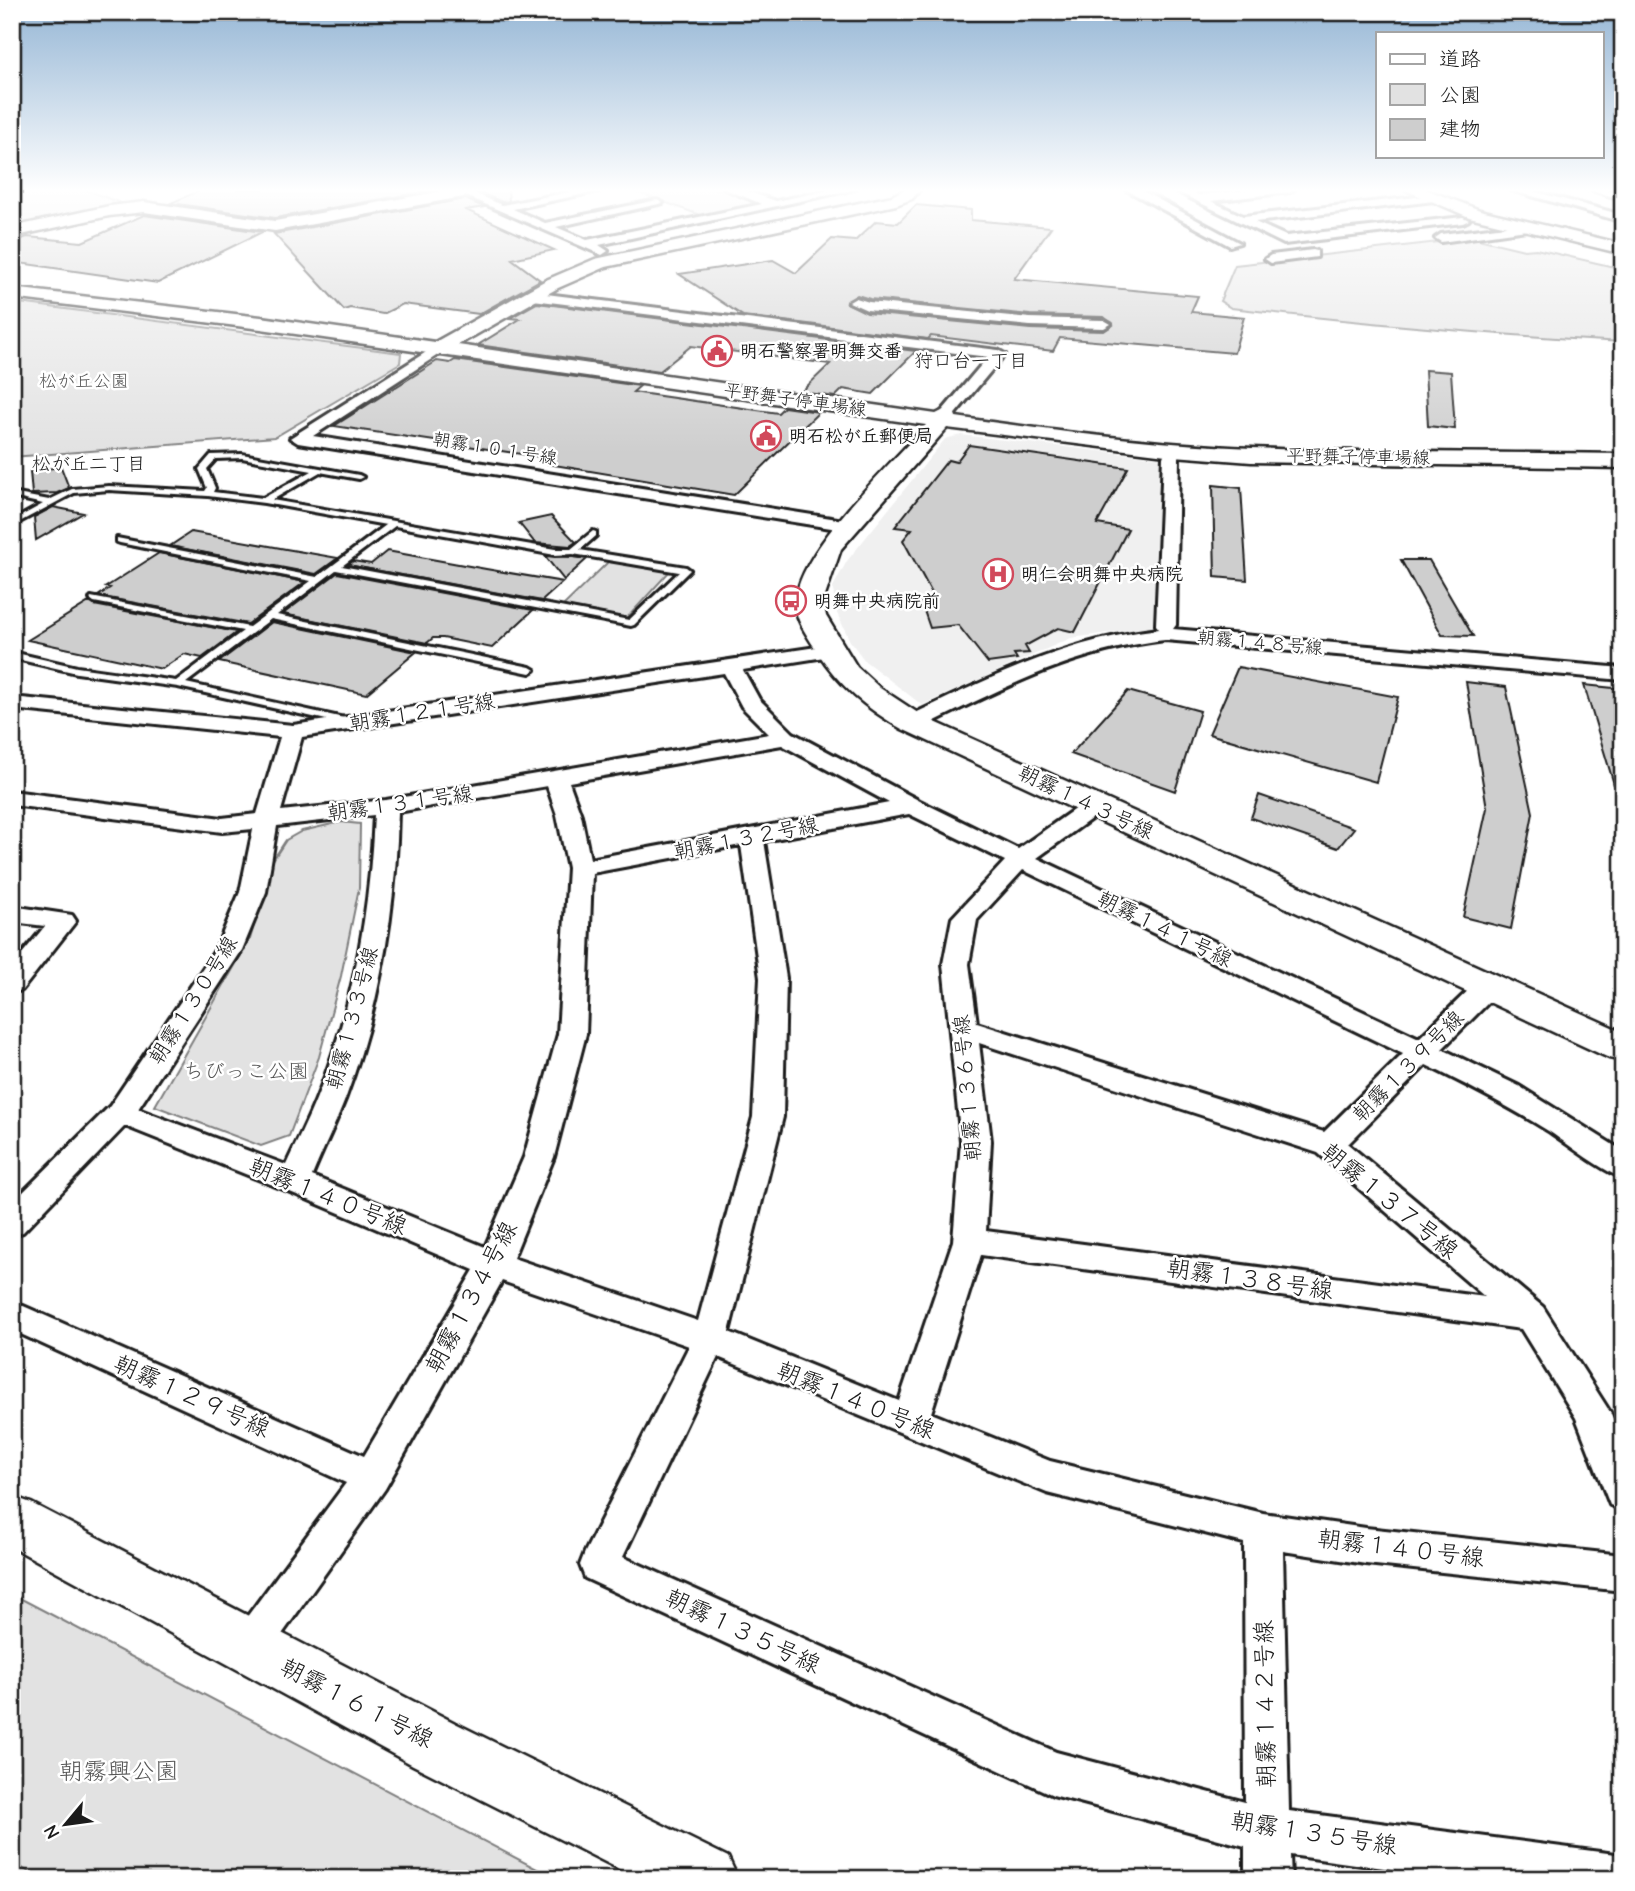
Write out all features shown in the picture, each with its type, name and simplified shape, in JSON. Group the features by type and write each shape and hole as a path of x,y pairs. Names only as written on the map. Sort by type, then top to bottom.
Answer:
{"main road":[{"path":"443,346 568,277"},
{"name":"平野舞子停車場線","path":"12,291 443,346 1174,449 1251,455 1623,461"},
{"name":"平野舞子停車場線","path":"943,418 1228,450 1623,454"},
{"name":"朝霧１６１号線","path":"12,1520 422,1737 706,1879"}],"street":[{"path":"530,296 998,354"},
{"path":"856,302 867,306 1030,322 1104,324"},
{"path":"943,418 998,354 1013,343 1030,322"},
{"name":"朝霧１０１号線","path":"443,346 298,438 850,526"},
{"name":"朝霧１４３号線","path":"943,418 830,546 820,565 809,608 830,651 855,684 876,702 913,723 1623,1048"},
{"path":"1166,625 1171,457 1174,449"},
{"name":"朝霧１４８号線","path":"913,723 1037,664 1138,635 1165,634 1623,674"},
{"name":"朝霧１２１号線","path":"12,703 293,733 830,651"},
{"name":"朝霧１４１号線","path":"730,666 750,702 785,738 912,806 1020,859 1509,1093 1601,1150 1623,1167"},
{"name":"朝霧１３０号線","path":"12,1223 120,1113 229,950 253,892 266,822 293,733"},
{"name":"朝霧１３１号線","path":"16,802 222,825 266,822 386,807 785,738"},
{"name":"朝霧１３４号線","path":"249,1647 372,1477 494,1265 539,1157 572,1034 580,868 569,815 556,779"},
{"name":"朝霧１３２号線","path":"580,868 912,806"},
{"name":"朝霧１３６号線","path":"910,1422 969,1241 976,1141 956,964 965,918 1020,859 1094,806"},
{"name":"朝霧１３３号線","path":"294,1181 332,1096 368,977 384,875 386,807"},
{"name":"朝霧１３５号線","path":"752,838 773,978 768,1117 710,1339 599,1565 1053,1773 1267,1830 1623,1878"},
{"path":"12,914 63,921 12,984"},
{"name":"朝霧１３９号線","path":"1329,1145 1488,987"},
{"name":"朝霧１３７号線","path":"963,1028 1329,1145 1531,1317 1592,1412 1623,1493"},
{"name":"朝霧１４０号線","path":"120,1113 294,1181 494,1265 710,1339 1047,1477 1263,1530 1366,1546 1623,1573"},
{"name":"朝霧１３８号線","path":"969,1241 1531,1317"},
{"name":"朝霧１２９号線","path":"12,1315 372,1477"},
{"name":"朝霧１４２号線","path":"1263,1530 1268,1879"}],"lane":[{"path":"208,494 211,488 203,469 214,457 242,456 359,477"},
{"path":"264,501 319,470"},
{"path":"12,524 72,491 109,488 208,494 264,501 555,552 573,551 686,570 631,623 337,568"},
{"path":"12,495 51,503"},
{"path":"178,684 393,524"},
{"path":"573,551 593,534"},
{"path":"120,540 320,579"},
{"path":"94,599 249,631"},
{"path":"268,616 530,670"},
{"path":"12,655 77,670 178,684 353,722"}],"shaded area":[{"name":"明仁会明舞中央病院","path":"961,435 1161,458 1153,627 1071,638 922,705 865,661 850,641 835,609 833,587 847,561 945,439"}],"green space":[{"path":"1230,277 1623,277 1623,342 1329,319 1231,308 1220,301"},
{"name":"松が丘公園","path":"12,302 401,353 400,363 275,437 12,457"},
{"path":"609,561 669,572 627,618 563,606"},
{"name":"ちびっこ公園","path":"341,822 360,824 359,888 341,976 319,1057 289,1136 261,1146 155,1106 250,939 273,860 286,840 302,831"},
{"name":"朝霧興公園","path":"12,1594 556,1879 41,1879 12,1862"}],"building":[{"path":"118,277 170,277 158,283"},
{"path":"314,277 536,277 540,280 479,314 403,304 383,314 350,308 344,310"},
{"path":"684,277 1015,277 1014,279 1198,296 1191,312 1244,317 1234,353 1060,338 1053,351 743,316","holes":["857,295 870,299 1030,315 1104,317 1113,325 1104,331 1030,329 867,313 847,303"]},
{"path":"537,303 916,351 873,394 843,389 835,397 801,392 830,364 691,346 660,371 478,345 520,319 510,318"},
{"path":"455,360 640,386 633,392 778,413 784,407 819,412 734,495 548,464 548,458 334,426 437,361 450,363"},
{"path":"1425,370 1451,372 1455,429 1428,426"},
{"path":"969,445 1128,468 1097,524 1128,529 1075,632 1058,628 1025,646 1029,653 1014,654 1017,659 988,663 958,625 930,628 920,599 934,597 903,540 912,529 895,527 948,460 956,462"},
{"path":"61,467 69,488 57,493 32,494 30,471"},
{"path":"1213,485 1241,488 1247,580 1215,577"},
{"path":"53,507 83,513 36,540 34,517"},
{"path":"551,516 576,542 570,546 535,543 519,523"},
{"path":"191,532 338,558 316,574 170,546"},
{"path":"387,551 563,582 542,601 348,565 353,561 371,564"},
{"path":"159,553 305,582 248,624 98,596 110,588 106,587"},
{"path":"545,556 573,557 587,559 564,580"},
{"path":"1401,560 1429,560 1473,636 1442,635"},
{"path":"337,573 533,610 492,648 443,638 433,638 427,643 283,614"},
{"path":"89,602 237,632 202,658 184,654 162,669 28,640"},
{"path":"272,622 416,652 366,694 219,662"},
{"path":"1238,667 1398,697 1376,782 1209,734"},
{"path":"1466,682 1506,687 1533,813 1511,929 1463,917 1487,808"},
{"path":"1584,685 1623,689 1623,790 1616,791"},
{"path":"1128,691 1200,711 1175,791 1071,754"},
{"path":"1259,795 1354,828 1338,848 1251,818"}],"place":[{"name":"明石警察署明舞交番","path":"717,351"},
{"name":"明石松が丘郵便局","path":"766,436"},
{"name":"明仁会明舞中央病院","path":"998,574"},
{"name":"明舞中央病院前","path":"791,601"}],"district":[{"name":"狩口台一丁目","path":"971,361"},
{"name":"松が丘二丁目","path":"89,464"}]}
